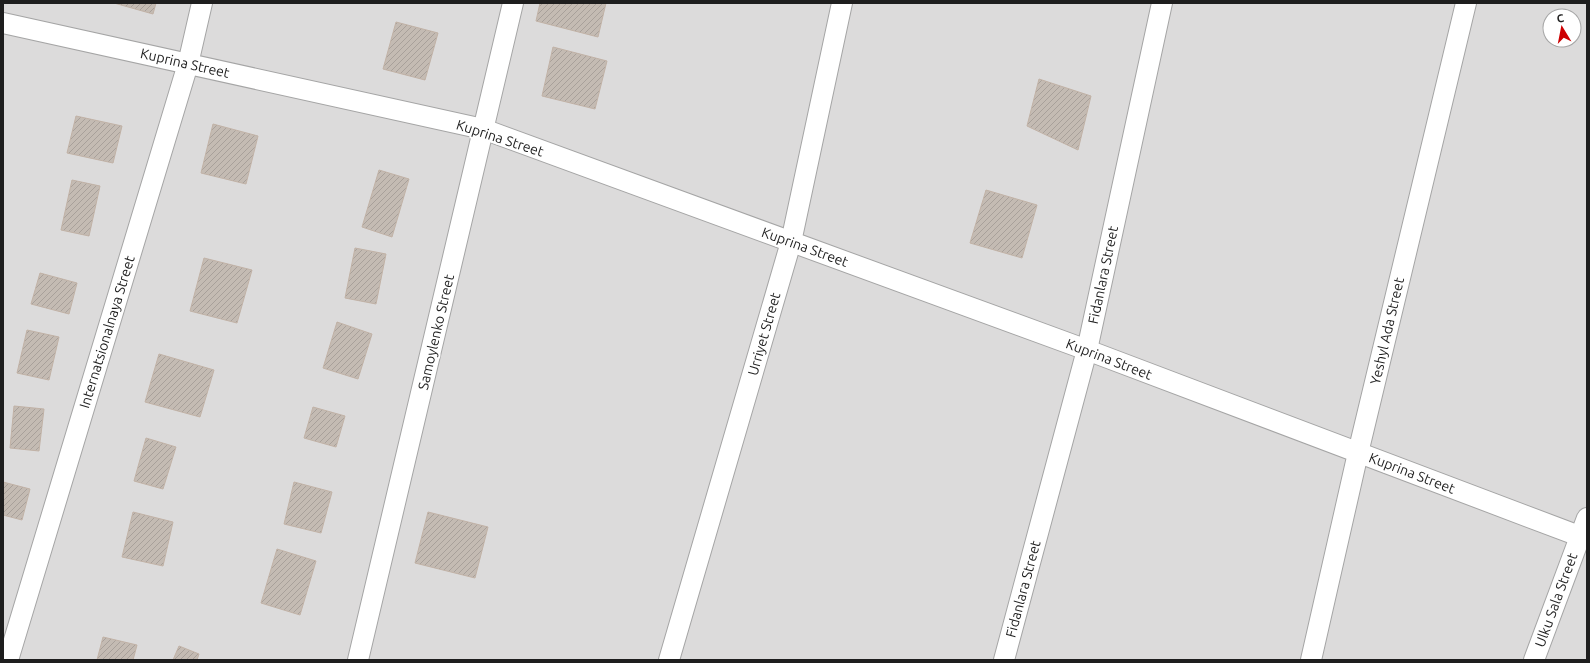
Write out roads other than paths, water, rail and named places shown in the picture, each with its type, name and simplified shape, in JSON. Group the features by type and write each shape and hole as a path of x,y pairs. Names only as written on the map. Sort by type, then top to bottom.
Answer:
{"street":[{"name":"Internatsionalnaya Street","path":"8,660 188,64 202,3"},
{"name":"Samoylenko Street","path":"358,660 513,3"},
{"name":"Urriyet Street","path":"669,660 791,242 842,3"},
{"name":"Fidanlara Street","path":"1004,660 1087,350 1162,3"},
{"name":"Yeshyl Ada Street","path":"1311,660 1358,453 1466,3"},
{"name":"Kuprina Street","path":"3,23 483,130 1087,350 1358,453 1585,531"},
{"name":"Ulku Sala Street","path":"1534,660 1585,531"}]}
